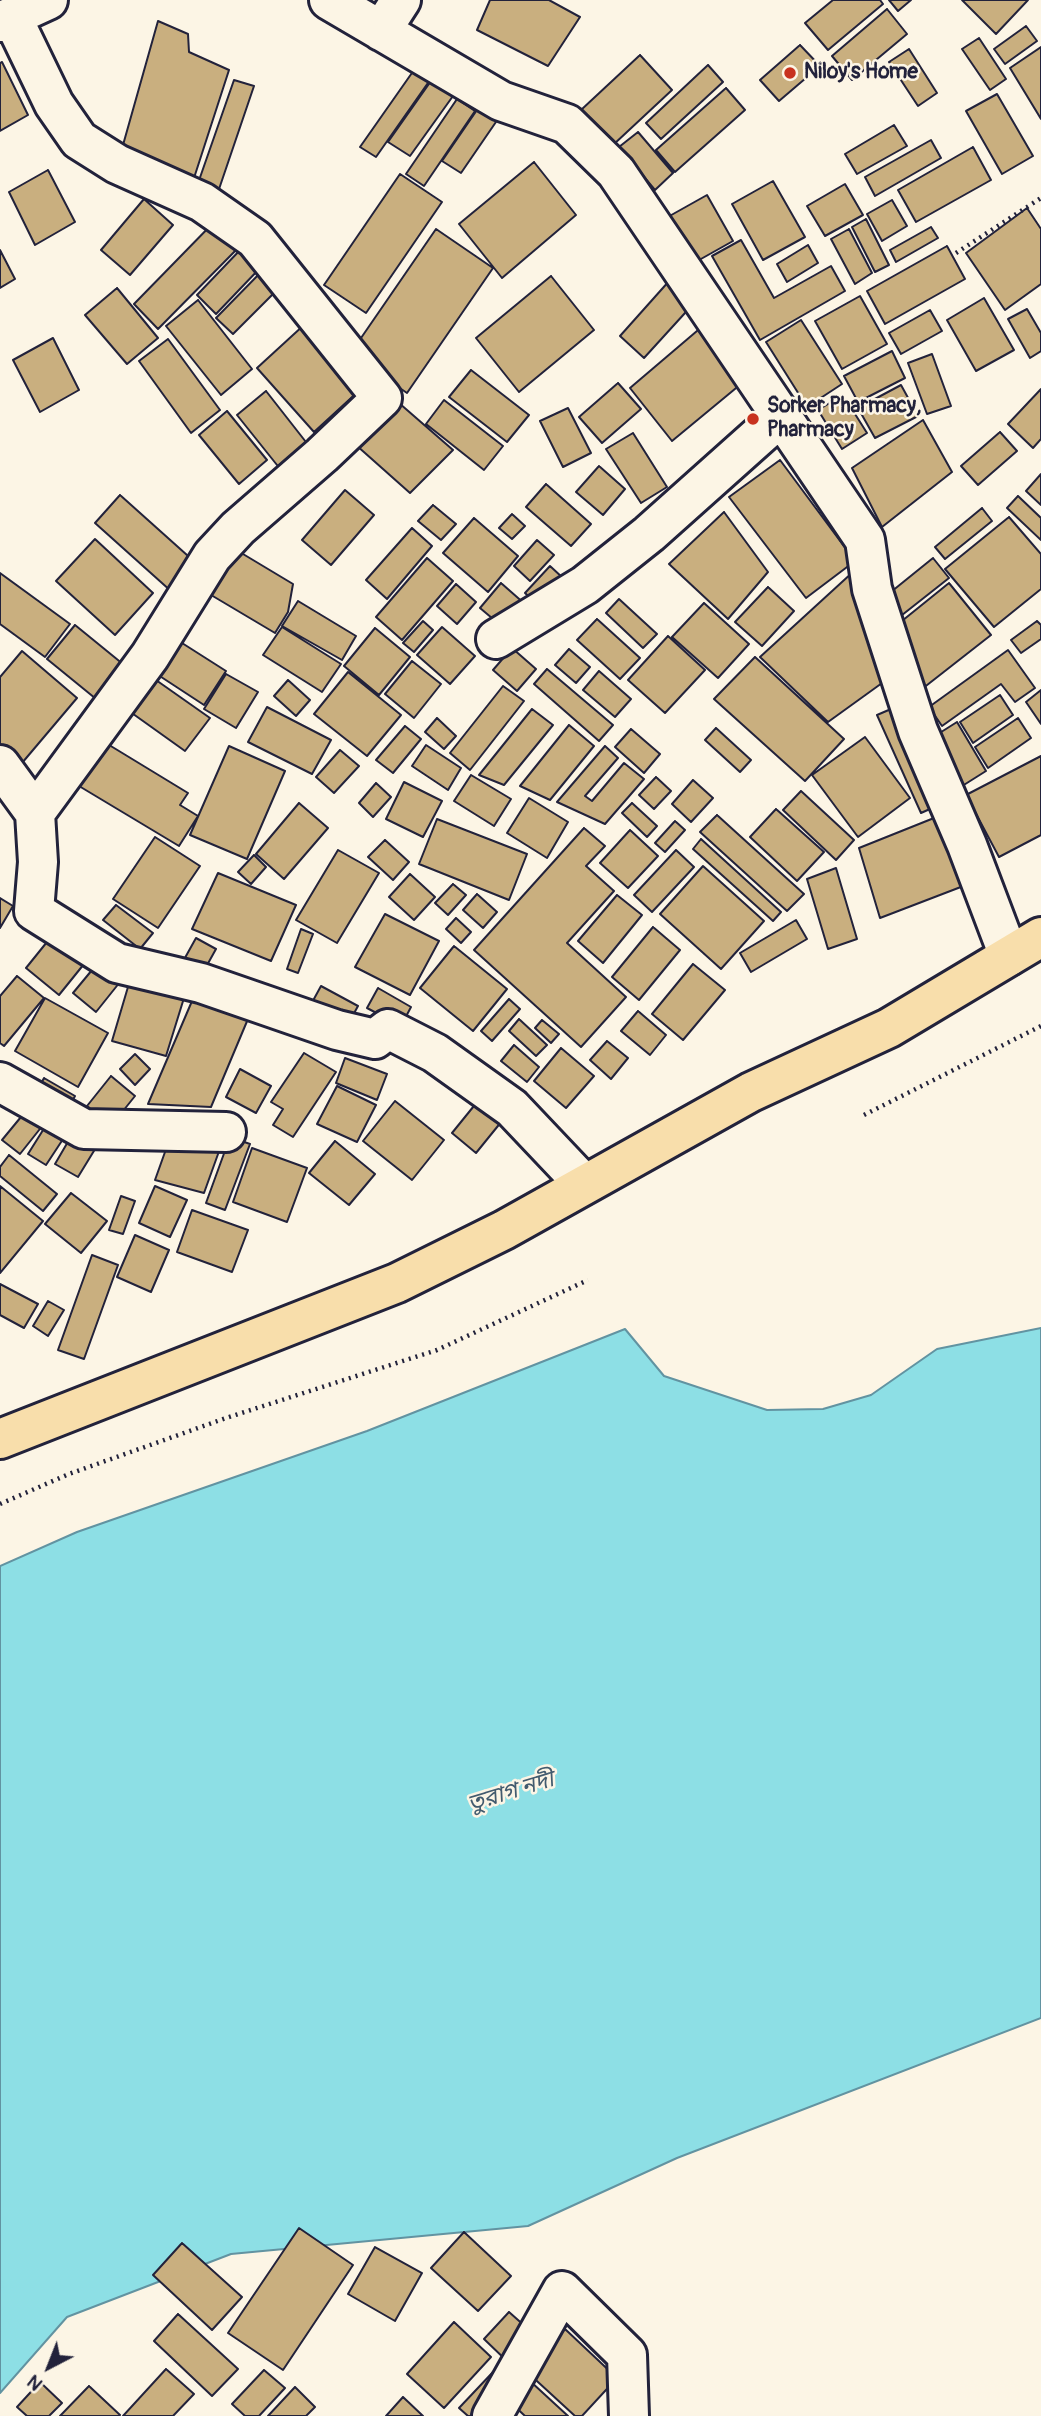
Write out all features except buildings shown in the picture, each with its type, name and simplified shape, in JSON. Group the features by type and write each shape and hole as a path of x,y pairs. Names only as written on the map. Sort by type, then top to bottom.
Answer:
{"highway":[{"path":"0,1439 397,1283 504,1230 583,1183 751,1092 889,1028 1025,947"}],"street":[{"path":"35,813 150,656 212,556 238,528 322,456 382,398 256,239 202,202 117,164 79,140 54,104 6,20 48,0"},
{"path":"328,0 501,101 567,124 616,172 865,540 872,589 918,731 967,845 1025,947"},
{"path":"381,31 401,0"},
{"path":"496,639 584,585 649,534 780,417"},
{"path":"0,765 35,813 38,862 34,911 117,963 201,983 337,1030 375,1039 388,1029 435,1054 512,1108 583,1183"},
{"path":"0,1082 84,1129 226,1132"},
{"path":"492,2416 562,2291 627,2355 629,2416"}],"path":[{"path":"956,253 1041,198"},
{"path":"864,1115 1041,1026"},
{"path":"0,1504 69,1474 226,1418 437,1350 589,1280"}],"water":[{"name":"তুরাগ নদী","path":"1041,1328 1041,2018 677,2158 528,2226 231,2254 67,2317 0,2393 0,1566 77,1532 367,1431 625,1329 664,1376 767,1410 823,1409 871,1395 937,1349"}],"place":[{"name":"Niloy's Home","path":"790,73"},
{"name":"Sorker Pharmacy, Pharmacy","path":"753,419"}]}
